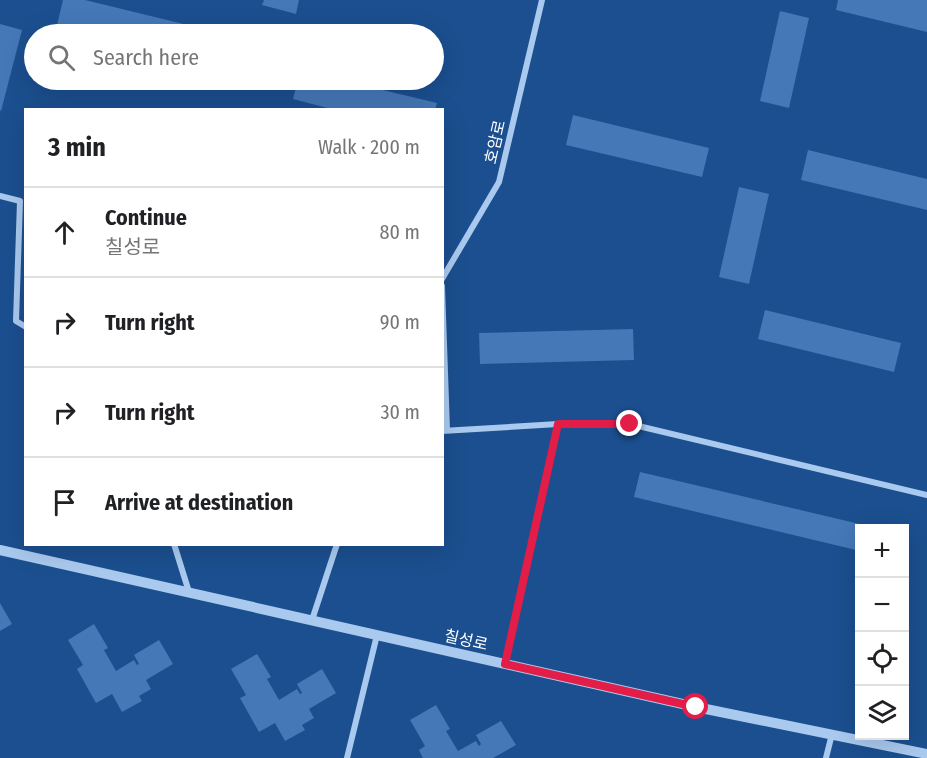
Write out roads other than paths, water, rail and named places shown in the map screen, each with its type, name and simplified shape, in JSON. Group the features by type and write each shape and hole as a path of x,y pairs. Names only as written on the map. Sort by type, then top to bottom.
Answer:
{"street":[{"name":"호암로","path":"444,276 499,182 542,0"},
{"path":"0,196 20,201 16,321 24,326"},
{"path":"444,382 445,430 558,424 630,424 927,495"},
{"path":"505,664 558,424"},
{"path":"175,546 189,593"},
{"path":"312,621 336,546"},
{"name":"칠성로","path":"0,550 696,707 927,754"},
{"path":"347,758 377,635"},
{"path":"826,758 832,734"}]}
